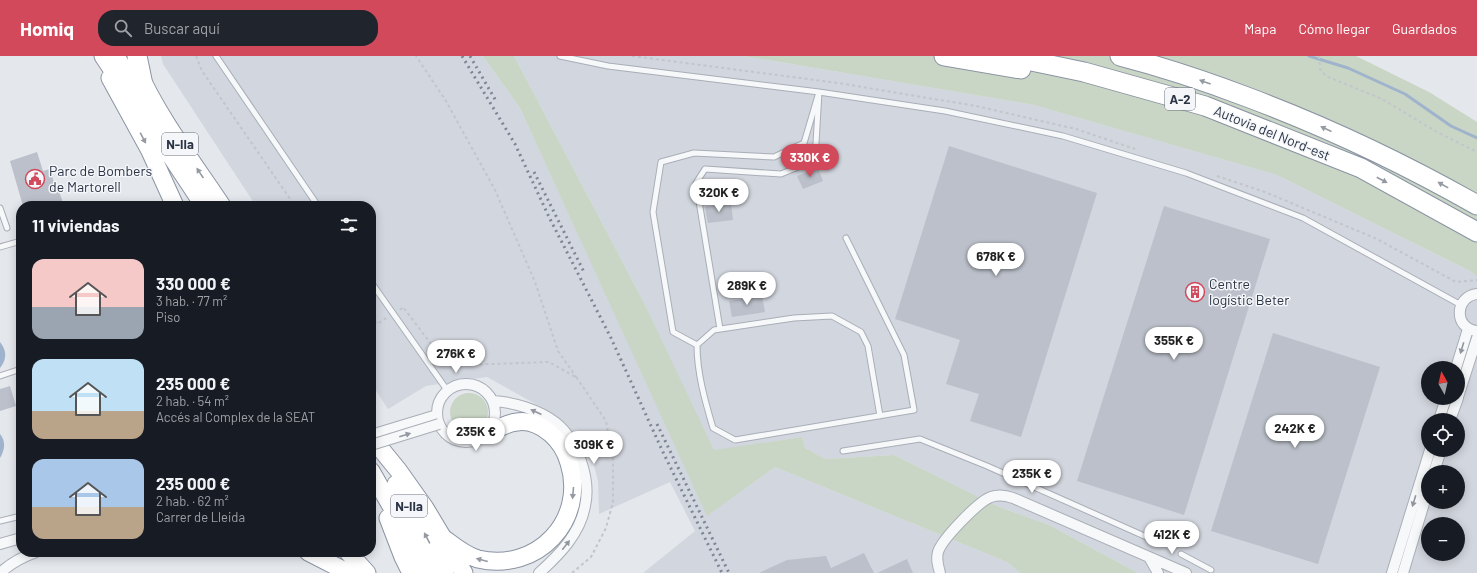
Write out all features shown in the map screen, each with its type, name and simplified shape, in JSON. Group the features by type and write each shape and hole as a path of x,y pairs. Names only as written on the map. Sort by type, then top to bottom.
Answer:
{"highway":[{"path":"96,56 118,91 150,151 173,201"},
{"path":"103,56 161,140"},
{"path":"115,56 161,140"},
{"name":"N-IIa","path":"131,56 142,80 174,135 219,201"},
{"path":"137,56 142,80"},
{"path":"944,56 1009,67 1080,82 1347,163"},
{"name":"Autovia del Nord-est","path":"1007,56 1084,72 1206,106 1361,168 1477,232"},
{"name":"Autovia del Nord-est","path":"1120,56 1185,74 1295,115 1375,150 1477,205"},
{"name":"N-IIa","path":"161,140 201,201"},
{"path":"442,537 460,551 478,559 492,563 513,562 526,559 543,550 553,540 570,512 574,492 572,472 562,446 554,436 542,427 530,422 517,422 486,434"},
{"path":"376,443 398,470 425,508 464,573"},
{"name":"N-IIa","path":"376,446 445,573"},
{"name":"N-IIa","path":"376,479 429,573"},
{"path":"376,482 403,557 411,573"},
{"path":"318,557 349,573"},
{"path":"353,557 367,573"}],"street":[{"path":"1459,361 1472,330 1460,319 1460,308 1468,297 1477,294"},
{"path":"1465,375 1477,338"},
{"path":"462,383 475,384 486,391 493,401 496,414 495,421 486,434 472,442 456,440 449,437 443,431 438,420 438,403 447,390 455,385 462,383"},
{"path":"493,401 502,401 523,407 556,423 575,448 583,465 586,487 585,507 577,528 567,546 539,573"},
{"path":"376,436 438,420"},
{"path":"376,443 438,420"},
{"path":"1392,573 1428,457"},
{"path":"940,573 937,562 938,552 944,541 981,503 990,497 997,495 1004,495 1013,498 1186,573"},
{"path":"1403,573 1422,509"},
{"path":"0,544 16,539"},
{"path":"0,573 8,565 23,557"},
{"path":"1149,557 1158,573"}],"lane":[{"path":"216,56 315,201"},
{"path":"560,56 608,66 819,92 945,111 1063,136 1186,173 1303,218 1461,305"},
{"path":"720,329 696,183 705,169 781,174 815,160 819,92"},
{"path":"697,344 672,332 653,212 661,162 694,153 774,157 804,143 819,92"},
{"path":"0,208 7,228"},
{"path":"697,344 697,360 705,402 713,428 735,440 914,410 904,355 846,238"},
{"path":"0,247 16,242"},
{"path":"376,289 447,390"},
{"path":"697,344 714,330 794,318 832,316 860,332 868,346 880,416"},
{"path":"0,376 16,371"},
{"path":"843,451 920,439 987,466 1151,539"},
{"path":"0,520 16,517"},
{"path":"1181,554 1211,570"}],"path":[{"path":"196,56 202,71 292,201"},
{"path":"416,56 446,101 496,190 535,282 558,351 606,421 613,459 613,502 606,528 591,557 572,573"},
{"path":"1319,56 1320,69 1326,76 1382,99 1437,132 1477,152"},
{"path":"376,323 377,324 404,307 444,361 463,365 549,362 577,378"}],"shaded area":[{"path":"161,56 483,56 520,108 708,515 775,467 1007,562 1020,573 643,573 695,531 670,482 599,514 598,481 590,450 539,406 487,377 426,386 388,409 376,391 376,201 253,201 163,64"},
{"path":"514,56 744,56 1034,105 1277,175 1470,271 1477,276 1477,573 1138,573 1049,525 997,506 894,455 825,459 805,448 802,437 714,451 672,369 642,299"}],"green space":[{"path":"483,56 514,56 642,299 714,450 802,437 805,448 825,459 894,455 997,506 1049,525 1138,573 1020,573 1007,562 775,467 707,516 520,108"},
{"path":"744,56 1356,56 1429,92 1477,122 1477,276 1470,271 1277,175 1034,105"},
{"path":"469,393 482,399 488,412 482,425 469,431 456,425 450,412 456,399"}],"water":[{"path":"0,342 5,352 5,358 0,368"},
{"path":"0,434 4,446 0,458"}],"building":[{"path":"949,146 1097,193 1021,437 970,421 979,394 946,384 960,340 895,319"},
{"name":"Parc de Bombers de Martorell","path":"37,152 43,171 50,169 56,189 58,188 62,201 22,201 10,161"},
{"path":"818,168 823,181 803,189 797,176"},
{"path":"731,202 733,220 708,223 705,207"},
{"path":"1164,206 1270,239 1184,515 1077,481"},
{"path":"762,296 765,312 732,317 729,301"},
{"path":"1273,333 1380,367 1318,564 1211,531"},
{"path":"10,386 16,406 0,411 0,389"},
{"path":"864,553 874,573 759,573 787,560 826,556 831,568"},
{"path":"907,559 913,573 877,573"}],"waterway":[{"path":"1309,56 1348,68 1405,94 1451,126 1477,138"}],"railway":[{"path":"462,56 515,144 549,217 611,338 662,450 722,573"},
{"path":"470,56 496,101"},
{"path":"534,172 585,274"},
{"path":"657,424 729,573"}],"place":[{"name":"Parc de Bombers de Martorell","path":"35,179"},
{"name":"Centre logístic Beter","path":"1195,292"}]}
